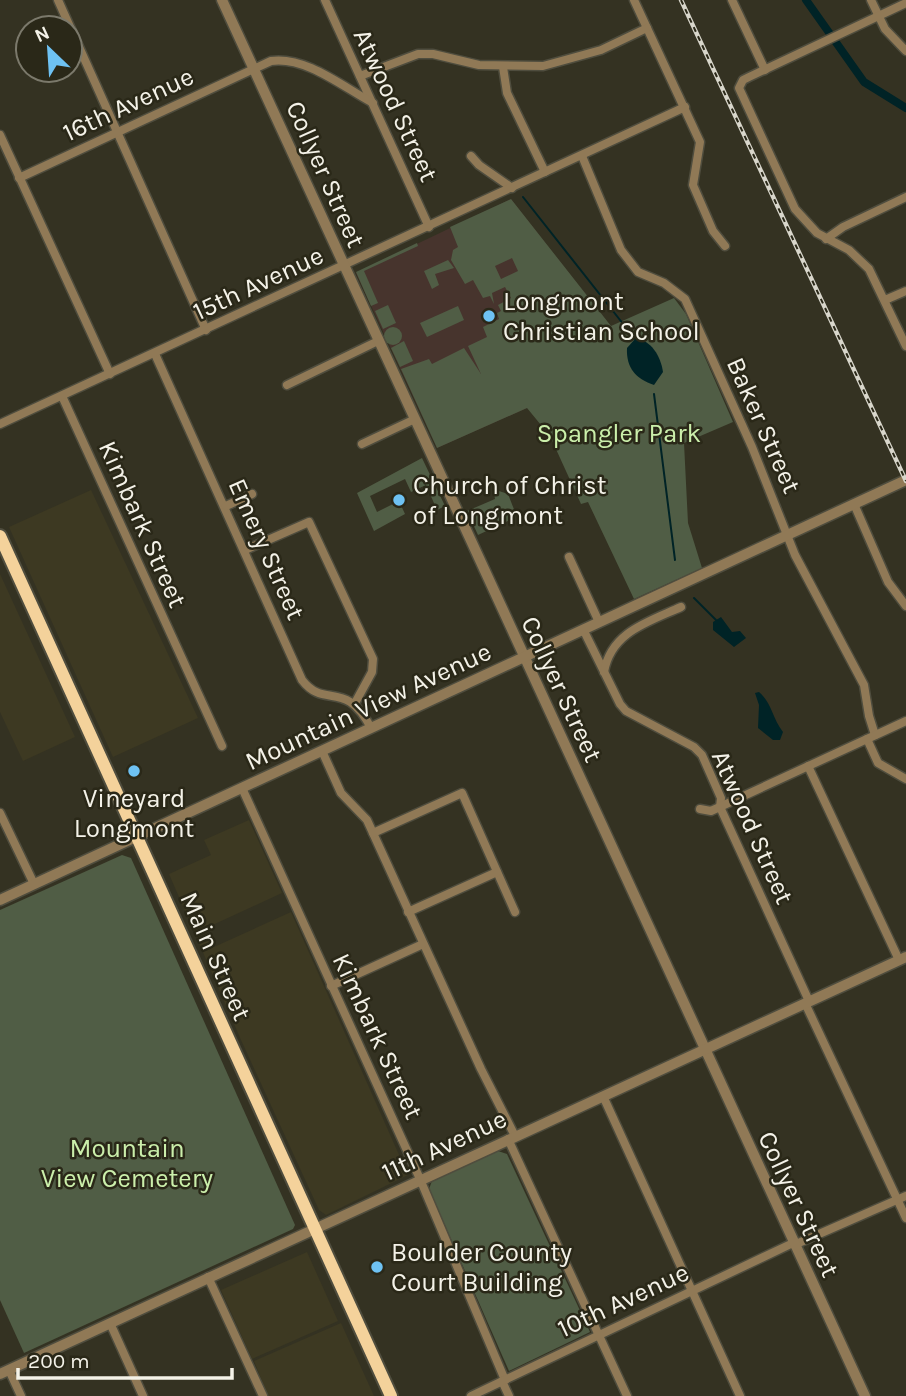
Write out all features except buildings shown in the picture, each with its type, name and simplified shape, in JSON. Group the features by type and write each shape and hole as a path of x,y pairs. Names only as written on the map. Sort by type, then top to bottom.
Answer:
{"highway":[{"name":"Main Street","path":"0,536 391,1396"}],"street":[{"path":"58,0 206,330"},
{"name":"Collyer Street","path":"222,0 864,1396"},
{"name":"Atwood Street","path":"325,0 429,227"},
{"path":"634,0 700,142 693,186 713,232 725,246"},
{"path":"732,0 765,70"},
{"path":"871,0 891,38 906,51"},
{"path":"906,3 739,85 795,209 804,222 826,239 860,258 886,300 906,346"},
{"path":"360,76 418,54 503,67 543,66 569,60 647,28"},
{"name":"16th Avenue","path":"19,178 271,61 293,61 373,103"},
{"path":"503,67 507,93 545,172"},
{"name":"15th Avenue","path":"0,424 685,107"},
{"path":"0,135 110,374"},
{"path":"471,156 479,165 512,188"},
{"name":"Baker Street","path":"582,156 621,250 638,272 664,284 685,299 795,555 864,685 871,737 878,763 906,779"},
{"path":"826,239 843,227 906,197"},
{"path":"886,300 906,291"},
{"path":"287,385 379,341"},
{"name":"Emery Street","path":"155,354 246,550 302,680 316,693 339,695 355,703"},
{"name":"Kimbark Street","path":"62,396 222,746"},
{"path":"362,444 415,419"},
{"name":"Mountain View Avenue","path":"0,900 906,480"},
{"path":"226,506 252,494"},
{"path":"854,504 888,582 906,606"},
{"path":"246,550 309,522 373,659 372,672 355,703 371,728"},
{"path":"569,557 599,622"},
{"path":"604,672 606,660 620,638 681,607"},
{"name":"Atwood Street","path":"583,629 626,711 684,740 702,755 721,798 720,807 807,1002 902,1198 906,1218"},
{"path":"700,808 711,811 906,721"},
{"path":"322,751 341,793 367,820 627,1396"},
{"path":"808,766 902,959"},
{"name":"Kimbark Street","path":"242,788 420,1179 509,1396"},
{"path":"373,833 462,793 515,912"},
{"path":"0,813 34,884"},
{"path":"408,912 498,872"},
{"path":"331,986 423,944"},
{"name":"11th Avenue","path":"5,1372 902,959"},
{"path":"603,1096 740,1396"},
{"name":"10th Avenue","path":"471,1396 794,1244 902,1198"},
{"path":"208,1277 262,1396"},
{"path":"110,1323 143,1396"},
{"path":"5,1372 21,1396"}],"shaded area":[{"name":"Longmont Christian School","path":"511,199 619,337 527,408 437,448 356,273"},
{"path":"91,490 198,718 113,757 9,527"},
{"path":"0,574 75,737 23,761 0,712"},
{"path":"249,820 282,893 206,928 214,947 291,912 408,1175 326,1215 319,1210 169,874 211,855 204,840"},
{"path":"307,1252 338,1321 252,1359 221,1290"},
{"path":"341,1323 374,1396 268,1396 254,1361"}],"green space":[{"name":"Spangler Park","path":"511,199 611,326 674,298 686,314 733,422 684,443 688,523 702,568 634,599 588,502 581,504 550,436 527,408 437,448 401,369 429,359 432,364 464,348 481,374 468,346 487,337 483,327 499,319 497,313 501,311 498,305 511,298 505,287 492,293 494,304 490,296 483,298 473,280 465,284 451,260 453,250 458,247 450,227","holes":["512,258 518,271 501,279 495,266"]},
{"path":"417,243 418,246 364,271 378,303 371,306 356,272"},
{"path":"448,260 454,268 435,274 439,285 432,289 424,271"},
{"path":"388,305 396,323 383,329 375,311"},
{"path":"458,306 464,320 427,337 420,323"},
{"path":"393,327 399,330 402,336 399,342 393,345 387,342 384,336 387,330"},
{"path":"404,341 413,361 400,367 391,348"},
{"path":"422,458 445,506 437,510 426,485 411,492 405,479 370,496 377,512 399,501 405,514 374,531 357,493"},
{"path":"499,491 508,494 515,512 512,519 478,535 467,511 495,499 494,493"},
{"name":"Mountain View Cemetery","path":"122,855 131,858 295,1225 293,1229 24,1353 0,1300 0,910"},
{"path":"498,1151 507,1154 590,1332 509,1371 429,1189 432,1181"}],"water":[{"path":"635,339 650,345 660,361 663,372 654,385 642,380 630,367 627,348"},
{"path":"721,617 732,632 740,631 746,638 734,647 713,630 713,622"},
{"path":"759,692 767,701 783,732 780,740 773,740 758,728 759,705 755,693"}],"waterway":[{"path":"806,0 864,82 906,108"},
{"path":"523,197 635,339"},
{"path":"654,394 675,560"},
{"path":"694,598 716,620"}],"railway":[{"path":"681,0 906,481"}],"place":[{"name":"Longmont Christian School","path":"489,316"},
{"name":"Church of Christ of Longmont","path":"399,500"},
{"name":"Vineyard Longmont","path":"134,771"},
{"name":"Boulder County Court Building","path":"377,1267"}]}
